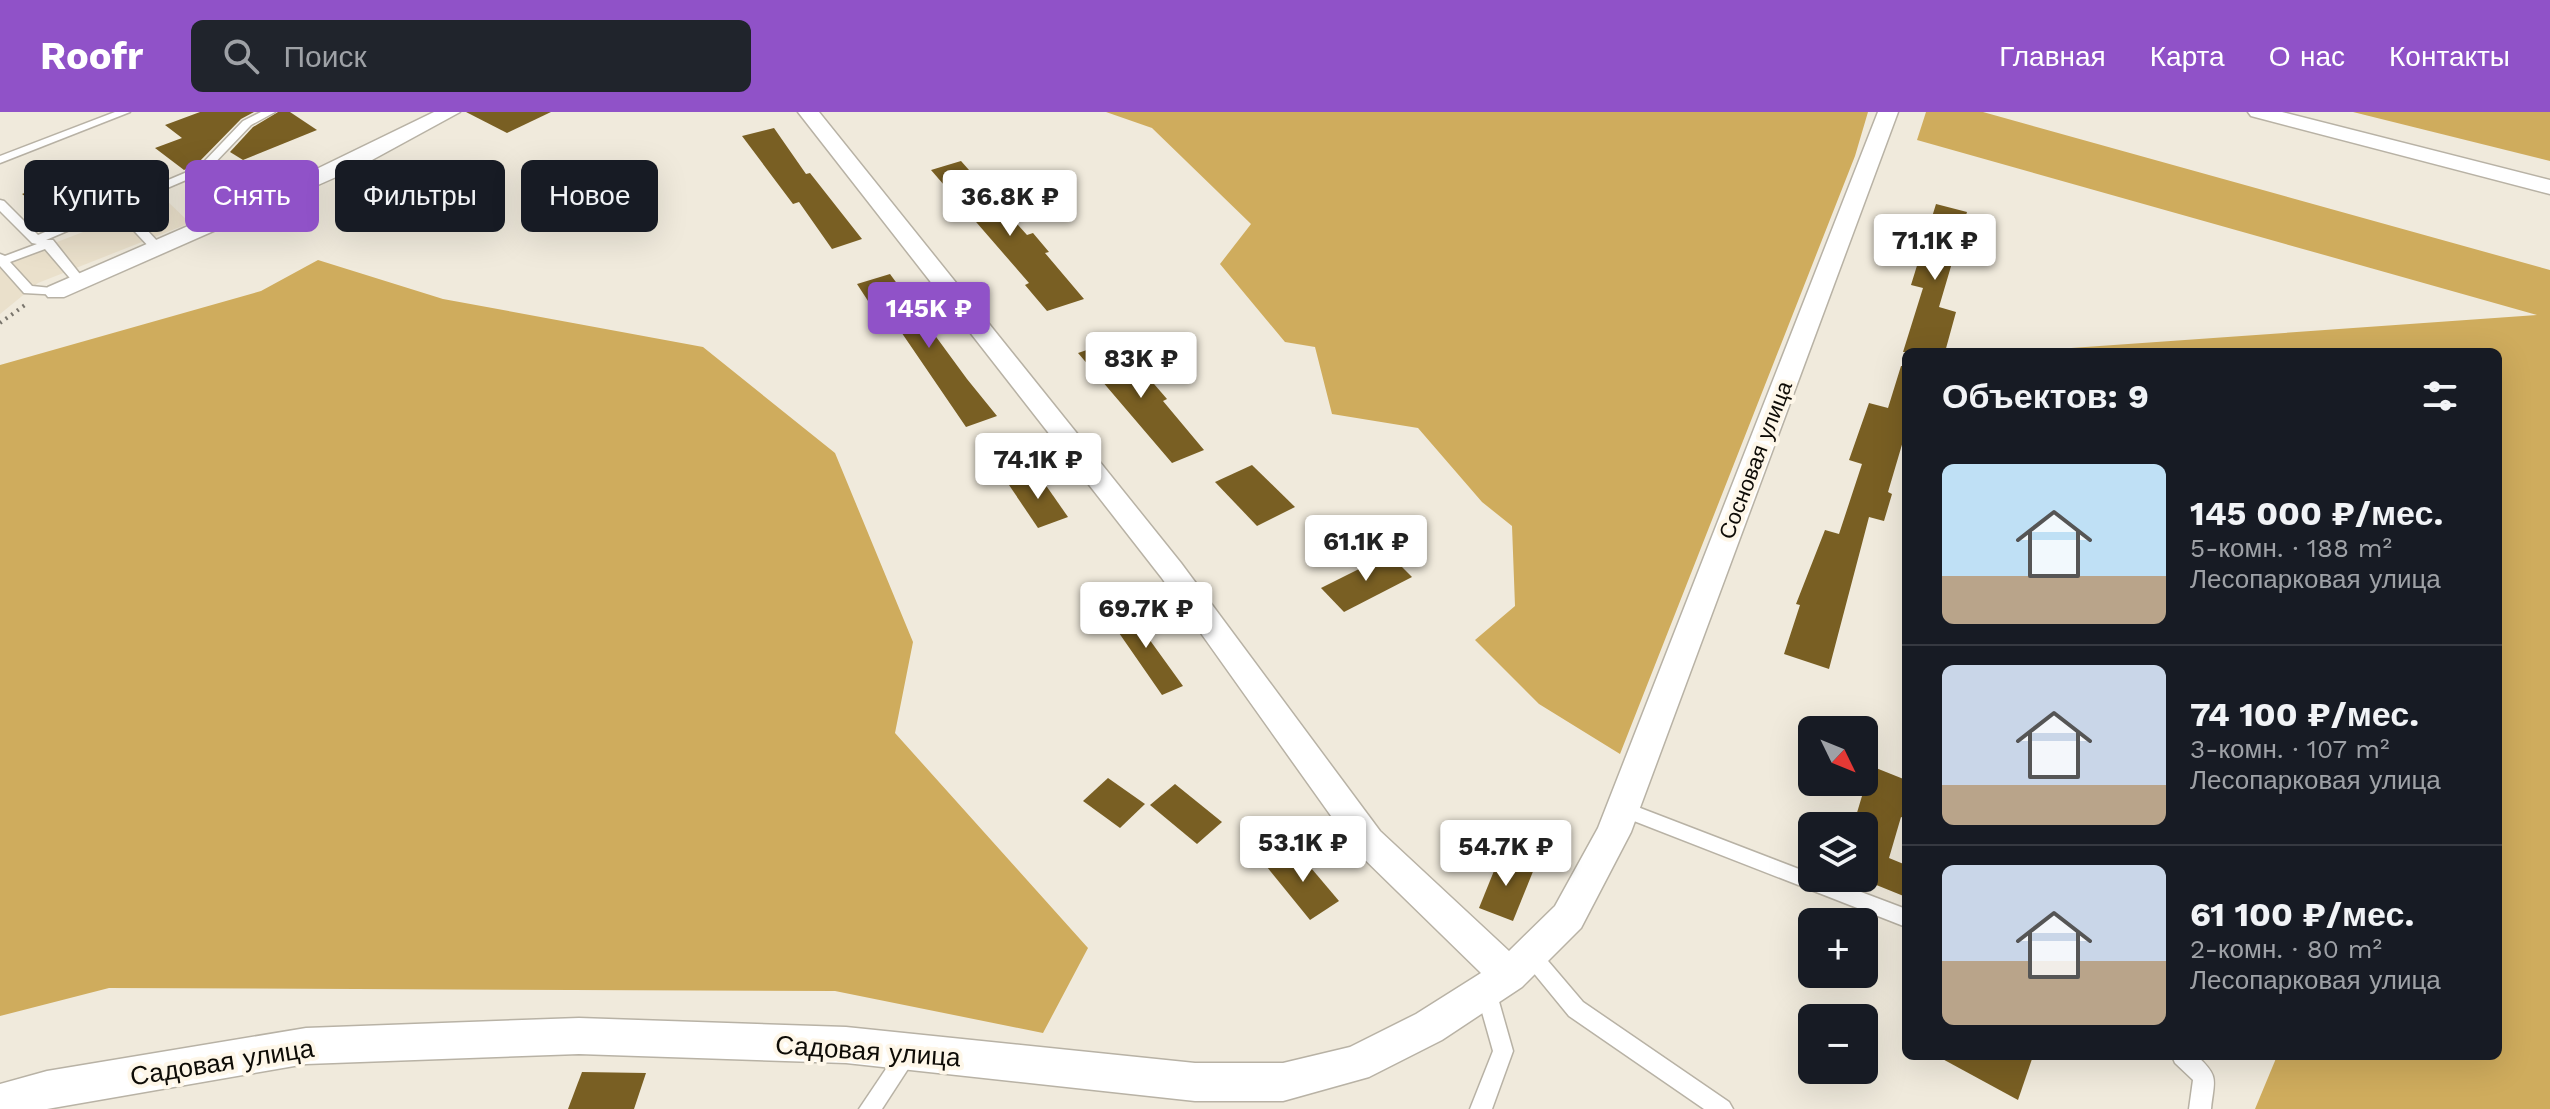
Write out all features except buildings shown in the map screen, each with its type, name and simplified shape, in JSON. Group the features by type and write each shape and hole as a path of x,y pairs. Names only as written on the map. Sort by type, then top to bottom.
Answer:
{"street":[{"path":"56,292 327,176 450,112"},
{"path":"808,112 1171,570 1368,841 1508,973"},
{"name":"Сосновая улица","path":"1622,809 1888,112"},
{"path":"2258,112 2550,187"},
{"name":"Садовая улица","path":"0,1103 47,1090 306,1046 579,1036 846,1045 1195,1082 1283,1082 1355,1064 1429,1027 1508,973 1568,917 1614,832 1622,809"}],"lane":[{"path":"0,160 125,112"},
{"path":"0,204 36,240 203,169 247,123 270,112"},
{"path":"56,292 28,290 2,259 125,214 156,247"},
{"path":"48,244 79,281"},
{"path":"1622,809 1902,916"},
{"path":"1481,1109 1503,1051 1508,973 1576,1009 1722,1109"},
{"path":"870,1109 909,1052"},
{"path":"2186,1060 2204,1076 2200,1109"}],"shaded area":[{"path":"1106,112 1868,112 1855,156 1620,754 1539,704 1475,640 1515,606 1512,526 1482,502 1418,428 1332,414 1315,347 1285,342 1220,264 1251,224 1152,128"},
{"path":"1926,112 1983,112 2550,270 2550,1109 2255,1109 2275,1060 2502,1060 2502,348 2071,348 2537,315 1917,140"},
{"path":"2353,112 2550,112 2550,161"},
{"path":"169,203 185,218 185,225 169,231"},
{"path":"83,232 167,232 38,283 0,314 0,264"},
{"path":"318,260 443,299 703,347 835,453 913,642 895,733 1088,948 1043,1033 835,991 109,988 0,1016 0,365 261,291"}]}
